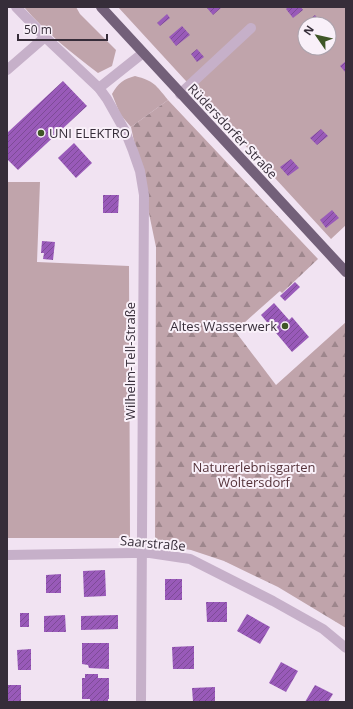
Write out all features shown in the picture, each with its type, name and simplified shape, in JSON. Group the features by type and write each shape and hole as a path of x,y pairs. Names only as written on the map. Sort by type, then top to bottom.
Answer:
{"main road":[{"name":"Rüdersdorfer Straße","path":"101,7 346,272"}],"street":[{"name":"Wilhelm-Tell-Straße","path":"16,7 45,37 99,88 107,98 124,131 140,171 144,195 141,702"},
{"path":"180,94 251,28"},
{"path":"7,70 45,37"},
{"path":"99,88 143,53"},
{"name":"Saarstraße","path":"7,555 142,553 190,559 274,601 323,629 346,648"}],"green space":[{"path":"24,7 76,7 80,14 116,50 112,66 98,73 50,34"},
{"path":"118,7 346,7 346,225 331,239"},
{"path":"135,76 154,84 168,100 131,127 120,114 112,94 122,82"},
{"name":"Naturerlebnisgarten Woltersdorf","path":"168,100 318,259 282,293 280,291 235,331 276,385 346,322 346,628 278,587 224,561 191,550 155,544 156,247 131,127"},
{"path":"7,182 40,182 37,262 129,266 130,538 7,538"}],"building":[{"path":"222,7 213,15 207,8"},
{"path":"288,7 301,7 303,10 293,18 286,9"},
{"path":"167,14 170,18 160,26 157,23"},
{"path":"182,26 190,35 176,46 169,37"},
{"path":"197,49 204,57 197,62 191,54"},
{"path":"346,61 346,73 340,66"},
{"path":"63,81 87,106 18,170 7,159 7,133"},
{"path":"321,129 328,136 317,145 310,138"},
{"path":"74,143 92,163 76,178 58,158"},
{"path":"291,159 299,168 288,176 280,167"},
{"path":"103,195 119,195 118,213 103,213"},
{"path":"332,210 339,218 326,228 320,220"},
{"path":"42,241 55,242 53,260 43,259 44,253 41,253"},
{"path":"295,282 300,287 285,301 280,296"},
{"name":"Altes Wasserwerk","path":"274,303 289,320 292,317 309,337 292,352 261,315"},
{"path":"105,570 106,596 84,597 83,571"},
{"path":"61,574 61,593 46,593 46,575"},
{"path":"165,579 182,579 182,600 165,600"},
{"path":"206,602 227,602 227,622 207,622"},
{"path":"20,613 29,613 29,627 20,627"},
{"path":"247,614 270,627 260,644 237,631"},
{"path":"65,615 66,632 44,632 44,616"},
{"path":"118,615 118,629 81,630 81,616"},
{"path":"82,643 109,643 109,669 89,668 88,665 82,664"},
{"path":"194,646 194,669 173,669 172,647"},
{"path":"31,649 31,670 18,670 17,650"},
{"path":"281,662 298,671 286,692 269,683"},
{"path":"85,674 98,674 98,678 109,678 108,702 90,702 90,699 82,699 82,678 85,678"},
{"path":"7,685 21,685 21,702 7,702"},
{"path":"315,685 333,694 328,702 305,702"},
{"path":"215,687 215,702 193,702 192,688"}],"place":[{"name":"UNI ELEKTRO","path":"41,133"},
{"name":"Altes Wasserwerk","path":"285,326"}]}
